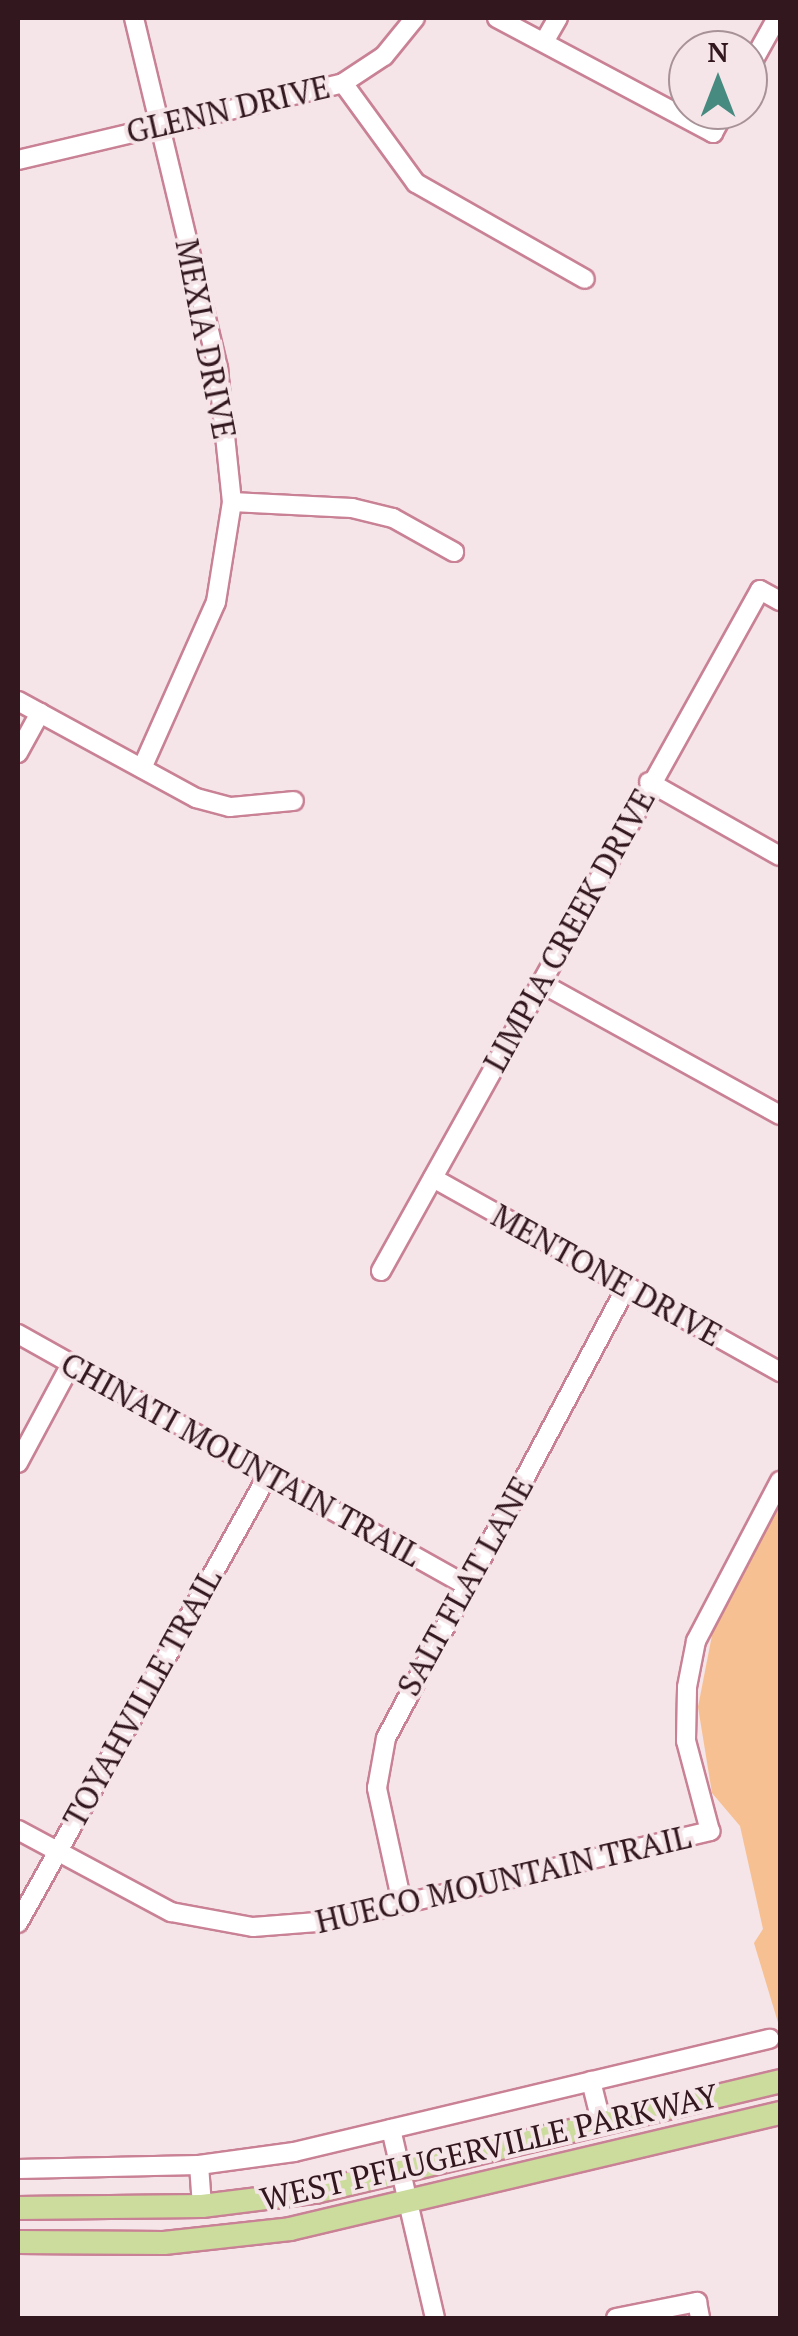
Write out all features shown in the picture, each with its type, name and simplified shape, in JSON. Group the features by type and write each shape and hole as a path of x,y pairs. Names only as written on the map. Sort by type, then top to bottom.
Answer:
{"main road":[{"name":"WEST PFLUGERVILLE PARKWAY","path":"18,2208 202,2206 402,2173 780,2081"},
{"name":"WEST PFLUGERVILLE PARKWAY","path":"18,2242 164,2243 410,2208 780,2113"}],"street":[{"name":"MEXIA DRIVE","path":"134,18 218,369 232,502 216,602 142,768"},
{"name":"GLENN DRIVE","path":"18,160 344,83 384,56 415,18"},
{"path":"498,18 668,109"},
{"path":"544,42 558,18"},
{"path":"344,83 416,183 585,278"},
{"path":"232,502 352,508 454,552"},
{"name":"LIMPIA CREEK DRIVE","path":"381,1271 649,782 760,590 780,601"},
{"path":"18,701 142,768 230,807 294,800"},
{"path":"18,753 40,713"},
{"path":"649,782 780,856"},
{"path":"542,983 780,1115"},
{"name":"MENTONE DRIVE","path":"433,1178 780,1372"},
{"name":"SALT FLAT LANE","path":"402,1903 376,1781 397,1710 627,1286"},
{"name":"CHINATI MOUNTAIN TRAIL","path":"18,1334 464,1584"},
{"path":"18,1463 72,1364"},
{"name":"TOYAHVILLE TRAIL","path":"18,1923 268,1474"},
{"name":"HUECO MOUNTAIN TRAIL","path":"18,1830 154,1904 210,1921 294,1927 710,1830 686,1741 686,1687 696,1641 780,1481"},
{"path":"18,2169 199,2165 391,2129 770,2039"},
{"path":"591,2081 602,2124"},
{"path":"391,2129 435,2318"},
{"path":"199,2165 202,2206"},
{"path":"616,2318 698,2310"}],"shaded area":[{"path":"780,1501 780,2029 754,1943 763,1929 740,1826 712,1793 698,1707 714,1625"}]}
